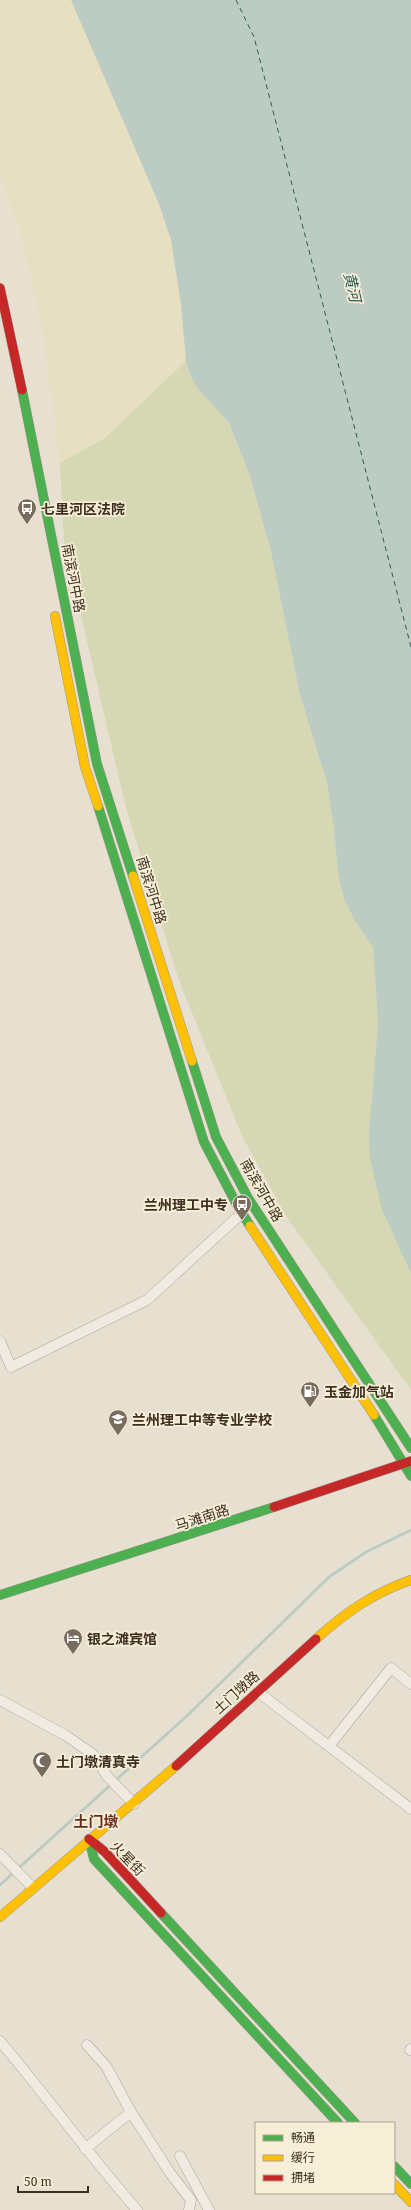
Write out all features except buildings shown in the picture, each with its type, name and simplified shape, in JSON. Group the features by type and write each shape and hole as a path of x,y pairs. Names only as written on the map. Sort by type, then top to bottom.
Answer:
{"main road":[{"name":"南滨河中路","path":"0,288 9,321 98,764 216,1137 248,1198 411,1448"},
{"path":"0,327 13,395"},
{"name":"南滨河中路","path":"53,605 85,767 204,1142 242,1213 407,1462 411,1476"},
{"name":"马滩南路","path":"0,1595 176,1540 407,1462"},
{"name":"土门墩路","path":"0,1917 89,1839 134,1804 344,1614 392,1586 411,1580"},
{"name":"火星街","path":"89,1839 94,1859 337,2122"},
{"name":"火星街","path":"89,1839 110,1858 354,2122"},
{"path":"395,2167 411,2184"},
{"path":"395,2185 411,2202"}],"street":[{"path":"0,1341 11,1367 147,1300 242,1213"},
{"path":"329,1746 391,1668 411,1684"},
{"path":"258,1692 411,1809"},
{"path":"0,1700 65,1734 94,1755 107,1776 134,1804"},
{"path":"0,1854 33,1888"},
{"path":"0,2041 46,2095 85,2149 137,2210"},
{"path":"87,2045 106,2066 130,2112 170,2173 191,2200 189,2210"},
{"path":"85,2149 130,2112"},
{"path":"180,2156 209,2210"}],"shaded area":[{"path":"0,0 71,0 159,204 171,240 181,304 186,361 105,438 60,463 42,327 18,224 0,174"}],"green space":[{"path":"186,361 191,377 199,390 229,423 250,476 271,552 300,695 327,783 334,830 338,873 344,899 354,919 373,947 378,1023 369,1131 405,1258 411,1273 411,1390 286,1216 242,1136 178,978 125,804 64,542 60,463 105,438"}],"water":[{"name":"黄河","path":"71,0 411,0 411,1273 382,1210 370,1158 369,1131 378,1023 373,947 354,919 344,899 338,873 334,829 327,783 300,695 271,552 250,476 229,423 199,390 191,377 186,361 181,304 171,240 159,204"}],"waterway":[{"path":"0,1885 190,1713 329,1577 366,1552 411,1530"}],"ferry route":[{"path":"236,0 254,37 411,647"}],"traffic: fast":[{"path":"22,390 97,764 133,876"},
{"path":"98,806 204,1142 237,1205 250,1226"},
{"path":"192,1061 216,1137 248,1198 411,1448"},
{"path":"374,1415 411,1476"},
{"path":"0,1595 274,1507"},
{"path":"89,1839 94,1859 337,2122"},
{"path":"161,1913 354,2122"},
{"path":"395,2167 411,2184"}],"traffic: slow":[{"path":"55,616 85,767 98,806"},
{"path":"133,876 192,1061"},
{"path":"250,1226 374,1415"},
{"path":"316,1639 360,1605 384,1591 411,1580"},
{"path":"0,1917 176,1766"},
{"path":"395,2185 411,2202"}],"traffic: jam":[{"path":"0,288 22,390"},
{"path":"274,1507 411,1461"},
{"path":"176,1766 316,1639"},
{"path":"89,1839 105,1852 161,1913"}],"place":[{"name":"七里河区法院","path":"27,525"},
{"name":"兰州理工中专","path":"242,1221"},
{"name":"玉金加气站","path":"310,1408"},
{"name":"兰州理工中等专业学校","path":"118,1436"},
{"name":"银之滩宾馆","path":"73,1655"},
{"name":"土门墩清真寺","path":"42,1778"}],"district":[{"name":"土门墩","path":"96,1821"}]}
